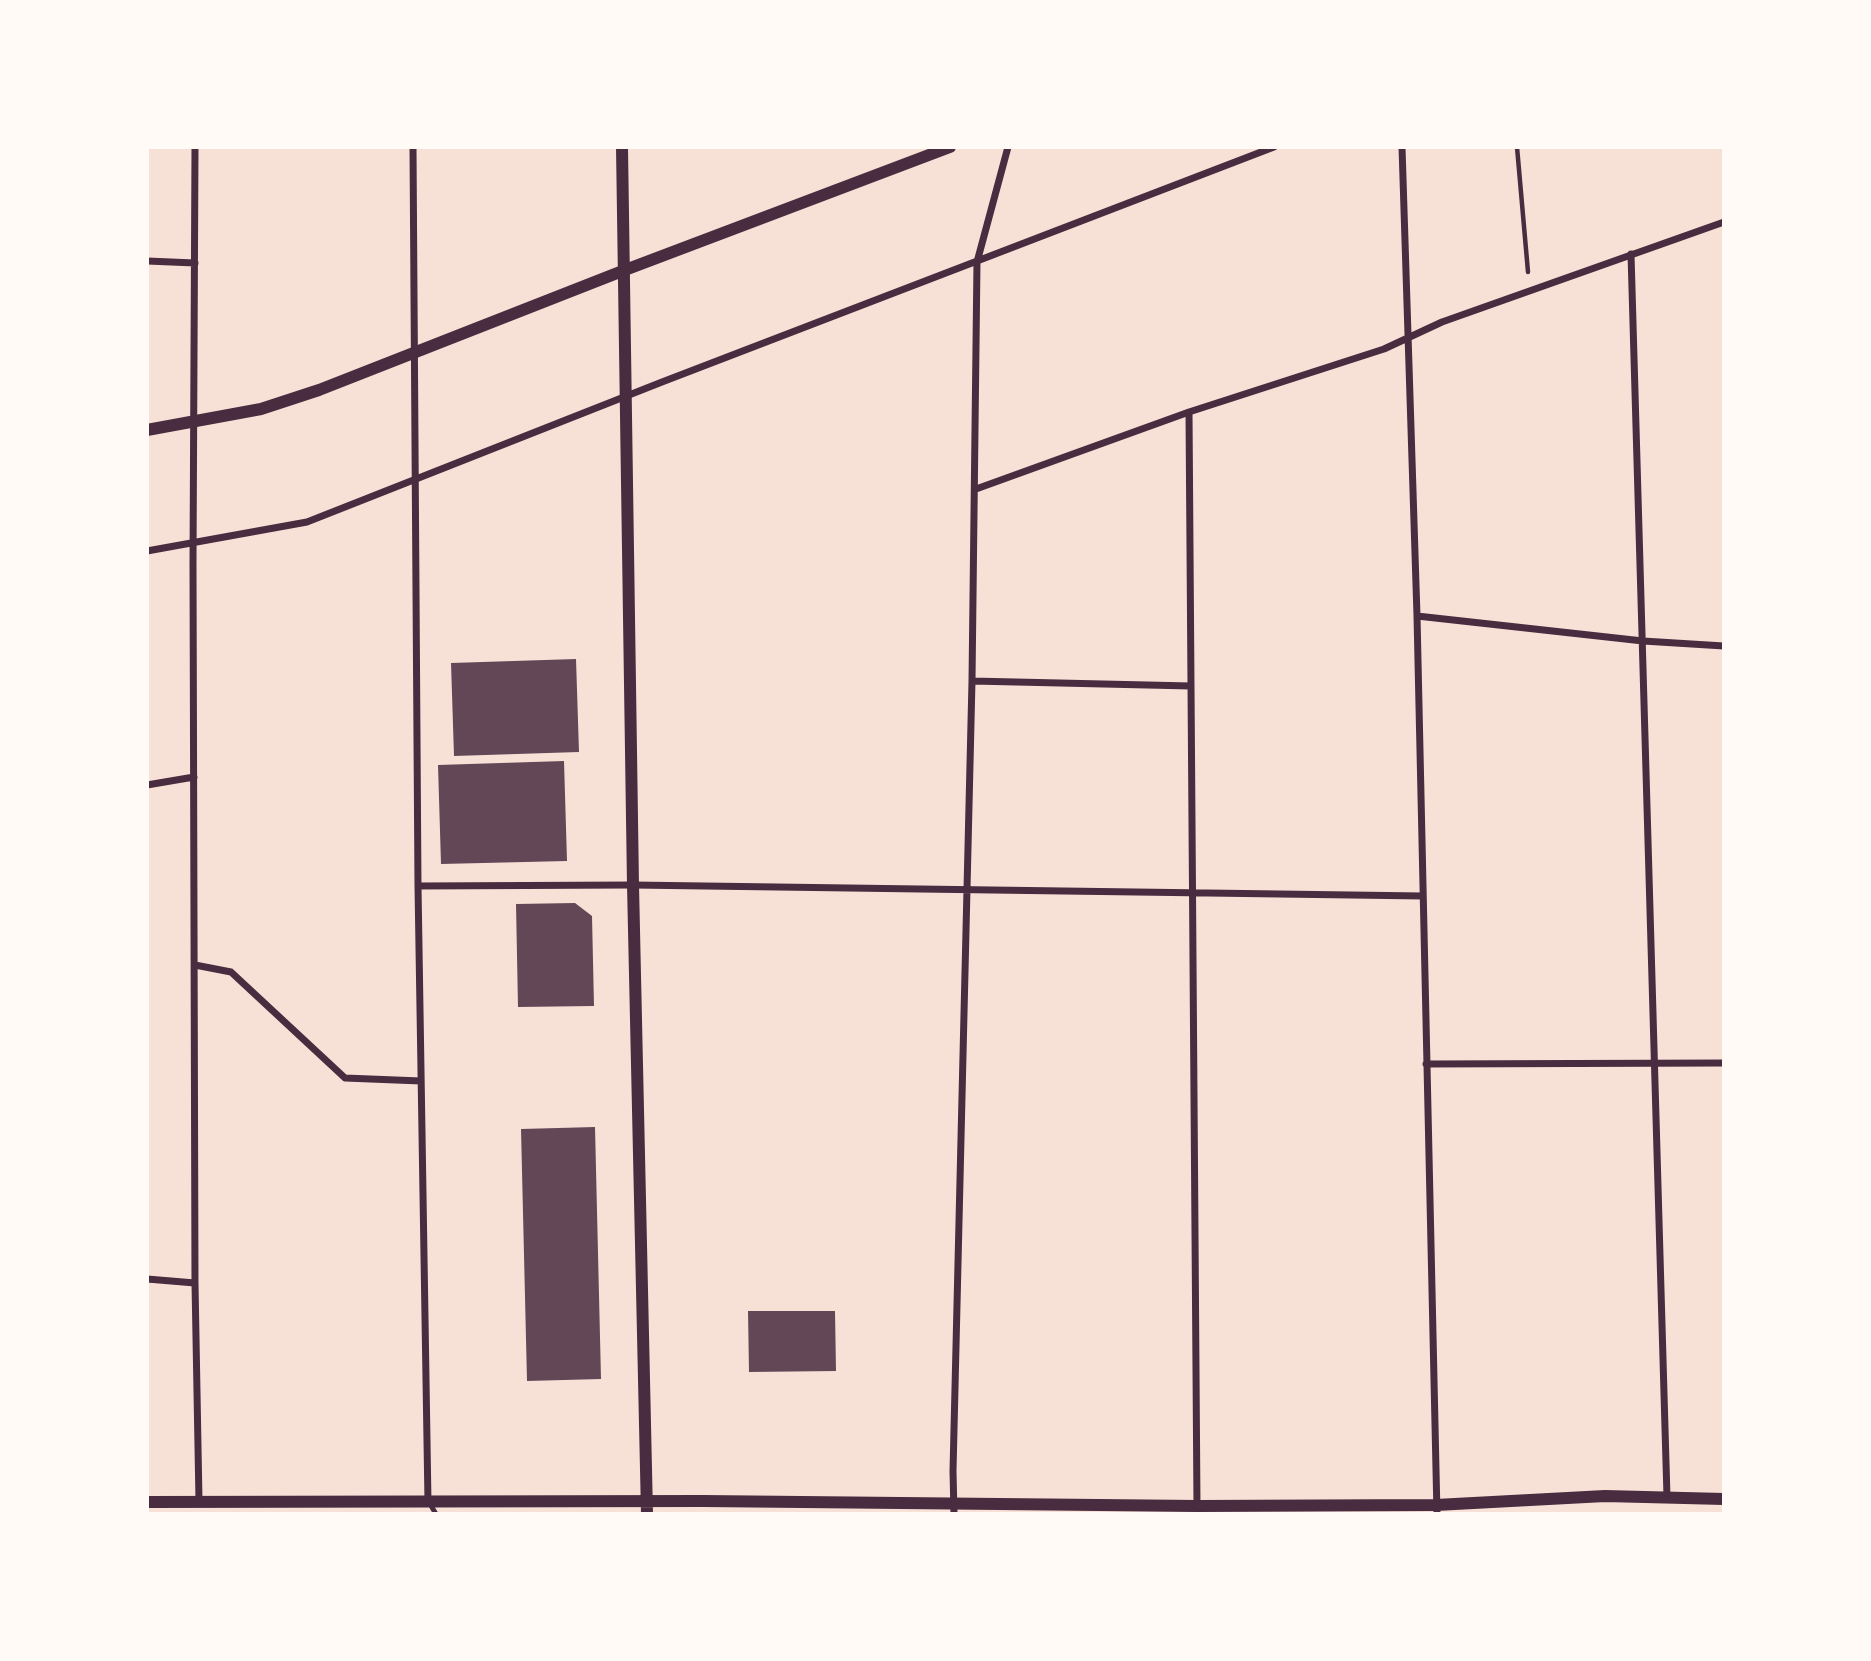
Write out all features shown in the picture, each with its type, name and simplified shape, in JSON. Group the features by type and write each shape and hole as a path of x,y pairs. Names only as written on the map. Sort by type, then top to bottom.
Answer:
{"street":[{"path":"195,147 195,1283 199,1501"},
{"path":"413,147 418,886 428,1502"},
{"path":"622,147 633,885 647,1508"},
{"path":"147,430 261,409 319,390 950,147"},
{"path":"954,1510 976,489 977,262 1008,147"},
{"path":"147,551 307,522 1274,147"},
{"path":"1402,147 1417,616 1437,1510"},
{"path":"976,489 1189,412 1384,349 1530,290 1724,222"},
{"path":"1631,254 1667,1497"},
{"path":"147,261 195,263"},
{"path":"1189,412 1197,1506"},
{"path":"1417,616 1643,641 1724,646"},
{"path":"972,681 1191,686"},
{"path":"147,785 194,778"},
{"path":"418,886 633,885 1423,896"},
{"path":"195,965 231,972 345,1078 421,1081"},
{"path":"1426,1064 1724,1063"},
{"path":"147,1279 195,1283"},
{"path":"147,1502 199,1501 304,1507 428,1502 647,1508 954,1510 1197,1506 1437,1510 1605,1496 1724,1499"}],"lane":[{"path":"428,1502 436,1514"}],"path":[{"path":"1517,147 1530,290"}],"building":[{"path":"576,659 579,752 454,756 451,663"},
{"path":"564,761 567,861 441,864 438,765"},
{"path":"575,903 592,916 594,1006 518,1007 516,904"},
{"path":"595,1127 601,1379 527,1381 521,1129"},
{"path":"748,1311 835,1311 836,1371 749,1372"}]}
